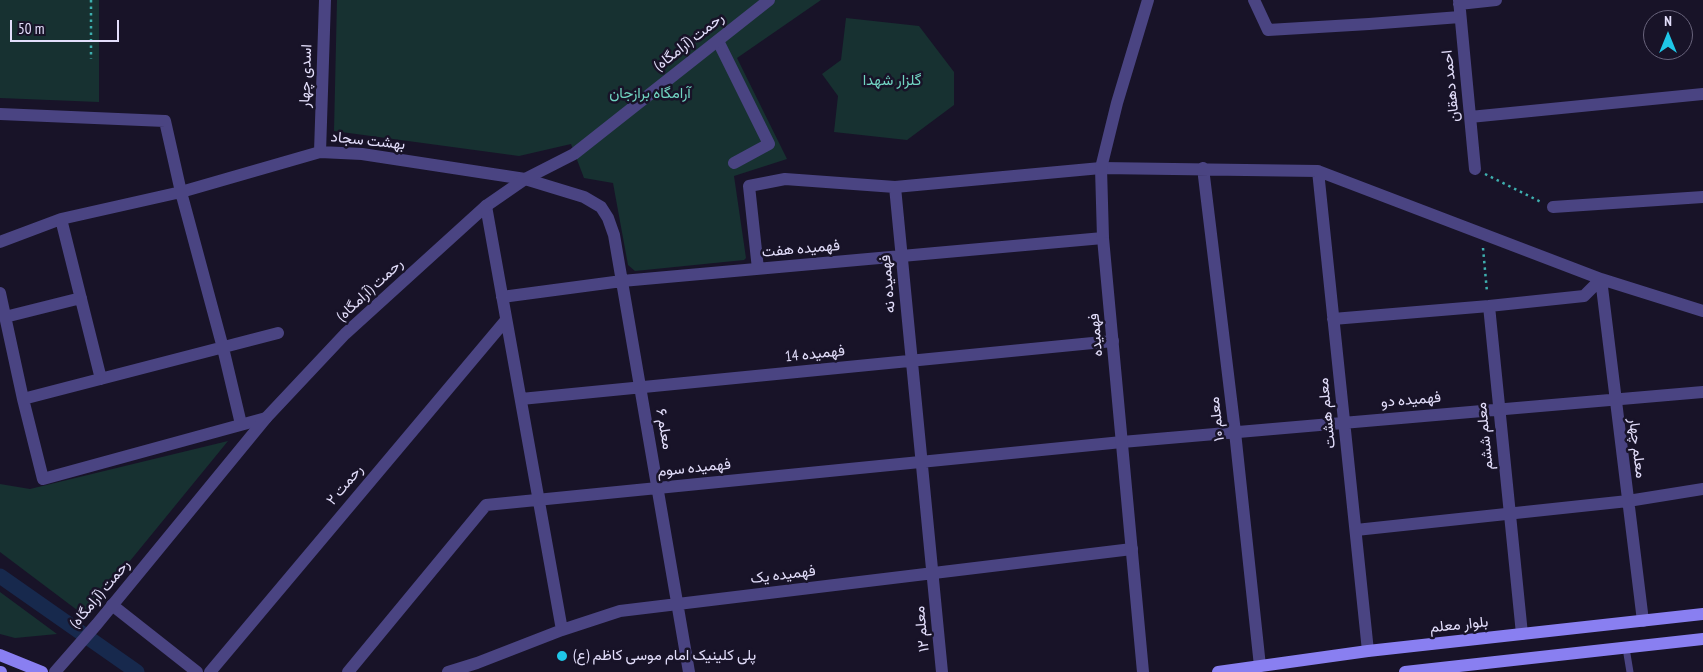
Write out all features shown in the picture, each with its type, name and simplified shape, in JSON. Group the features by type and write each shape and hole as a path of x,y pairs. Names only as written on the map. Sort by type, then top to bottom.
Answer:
{"main road":[{"name":"بلوار معلم","path":"1218,672 1368,651 1703,614"},
{"path":"1405,672 1441,670 1703,639"},
{"path":"0,655 42,672"}],"street":[{"name":"اسدی چهار","path":"320,152 325,0"},
{"name":"رحمت (آرامگاه)","path":"55,672 112,606 266,418 345,334 486,206 525,179 574,154 769,0"},
{"name":"فهمیده","path":"1143,672 1103,238 1102,168 1117,103 1148,0"},
{"path":"1254,0 1268,30 1369,24 1496,0"},
{"name":"احمد دهقان","path":"1459,7 1475,169"},
{"path":"718,41 769,144 734,163"},
{"path":"1470,117 1703,94"},
{"path":"0,114 165,121 181,192 223,348 241,424"},
{"name":"بهشت سجاد","path":"0,242 61,219 181,192 320,152 362,154 525,179 584,197 601,206 608,218 614,235 622,281"},
{"path":"758,269 749,186 786,179 895,187 1102,168 1318,171 1601,279 1703,311"},
{"name":"معلم ۱۰","path":"1203,168 1235,432 1260,666"},
{"name":"معلم هشت","path":"1318,171 1368,651"},
{"name":"فهمیده نه","path":"895,187 933,578"},
{"path":"1553,207 1703,197"},
{"path":"486,206 562,630"},
{"path":"61,219 101,379"},
{"name":"فهمیده هفت","path":"502,297 622,281 1103,238"},
{"path":"1333,319 1584,296 1601,279"},
{"name":"معلم چهار","path":"1601,279 1643,621"},
{"name":"معلم ۶","path":"622,281 689,672"},
{"path":"0,293 43,479 266,418"},
{"path":"5,317 81,298"},
{"name":"معلم ششم","path":"1489,306 1522,634"},
{"name":"رحمت ۲","path":"210,672 506,320"},
{"path":"23,398 278,333"},
{"name":"فهمیده 14","path":"521,400 1112,341"},
{"name":"فهمیده دو","path":"1122,442 1615,398 1703,392"},
{"name":"فهمیده سوم","path":"348,672 486,505 1122,442"},
{"path":"1356,530 1628,501 1703,489"},
{"name":"فهمیده یک","path":"448,672 620,611 678,608 933,578 1132,549"},
{"name":"معلم ۱۲","path":"933,578 942,672"},
{"path":"112,606 197,672"}],"lane":[{"path":"1626,648 1630,672"}],"path":[{"path":"91,0 91,59"},
{"path":"1475,169 1553,207"},
{"path":"1481,234 1489,306"}],"green space":[{"path":"0,0 99,0 99,102 0,98"},
{"name":"آرامگاه برازجان","path":"337,0 821,0 737,58 787,159 734,176 746,258 744,260 635,271 628,265 613,183 584,178 571,144 519,156 334,131"},
{"name":"گلزار شهدا","path":"846,18 919,26 954,72 954,105 907,140 834,132 838,96 822,74 841,60"},
{"path":"228,441 85,616 0,552 0,484 30,489"},
{"path":"0,592 57,634 15,638 0,634"}],"waterway":[{"path":"0,576 137,672"}],"place":[{"name":"پلی کلینیک امام موسی کاظم (ع)","path":"562,656"}]}
